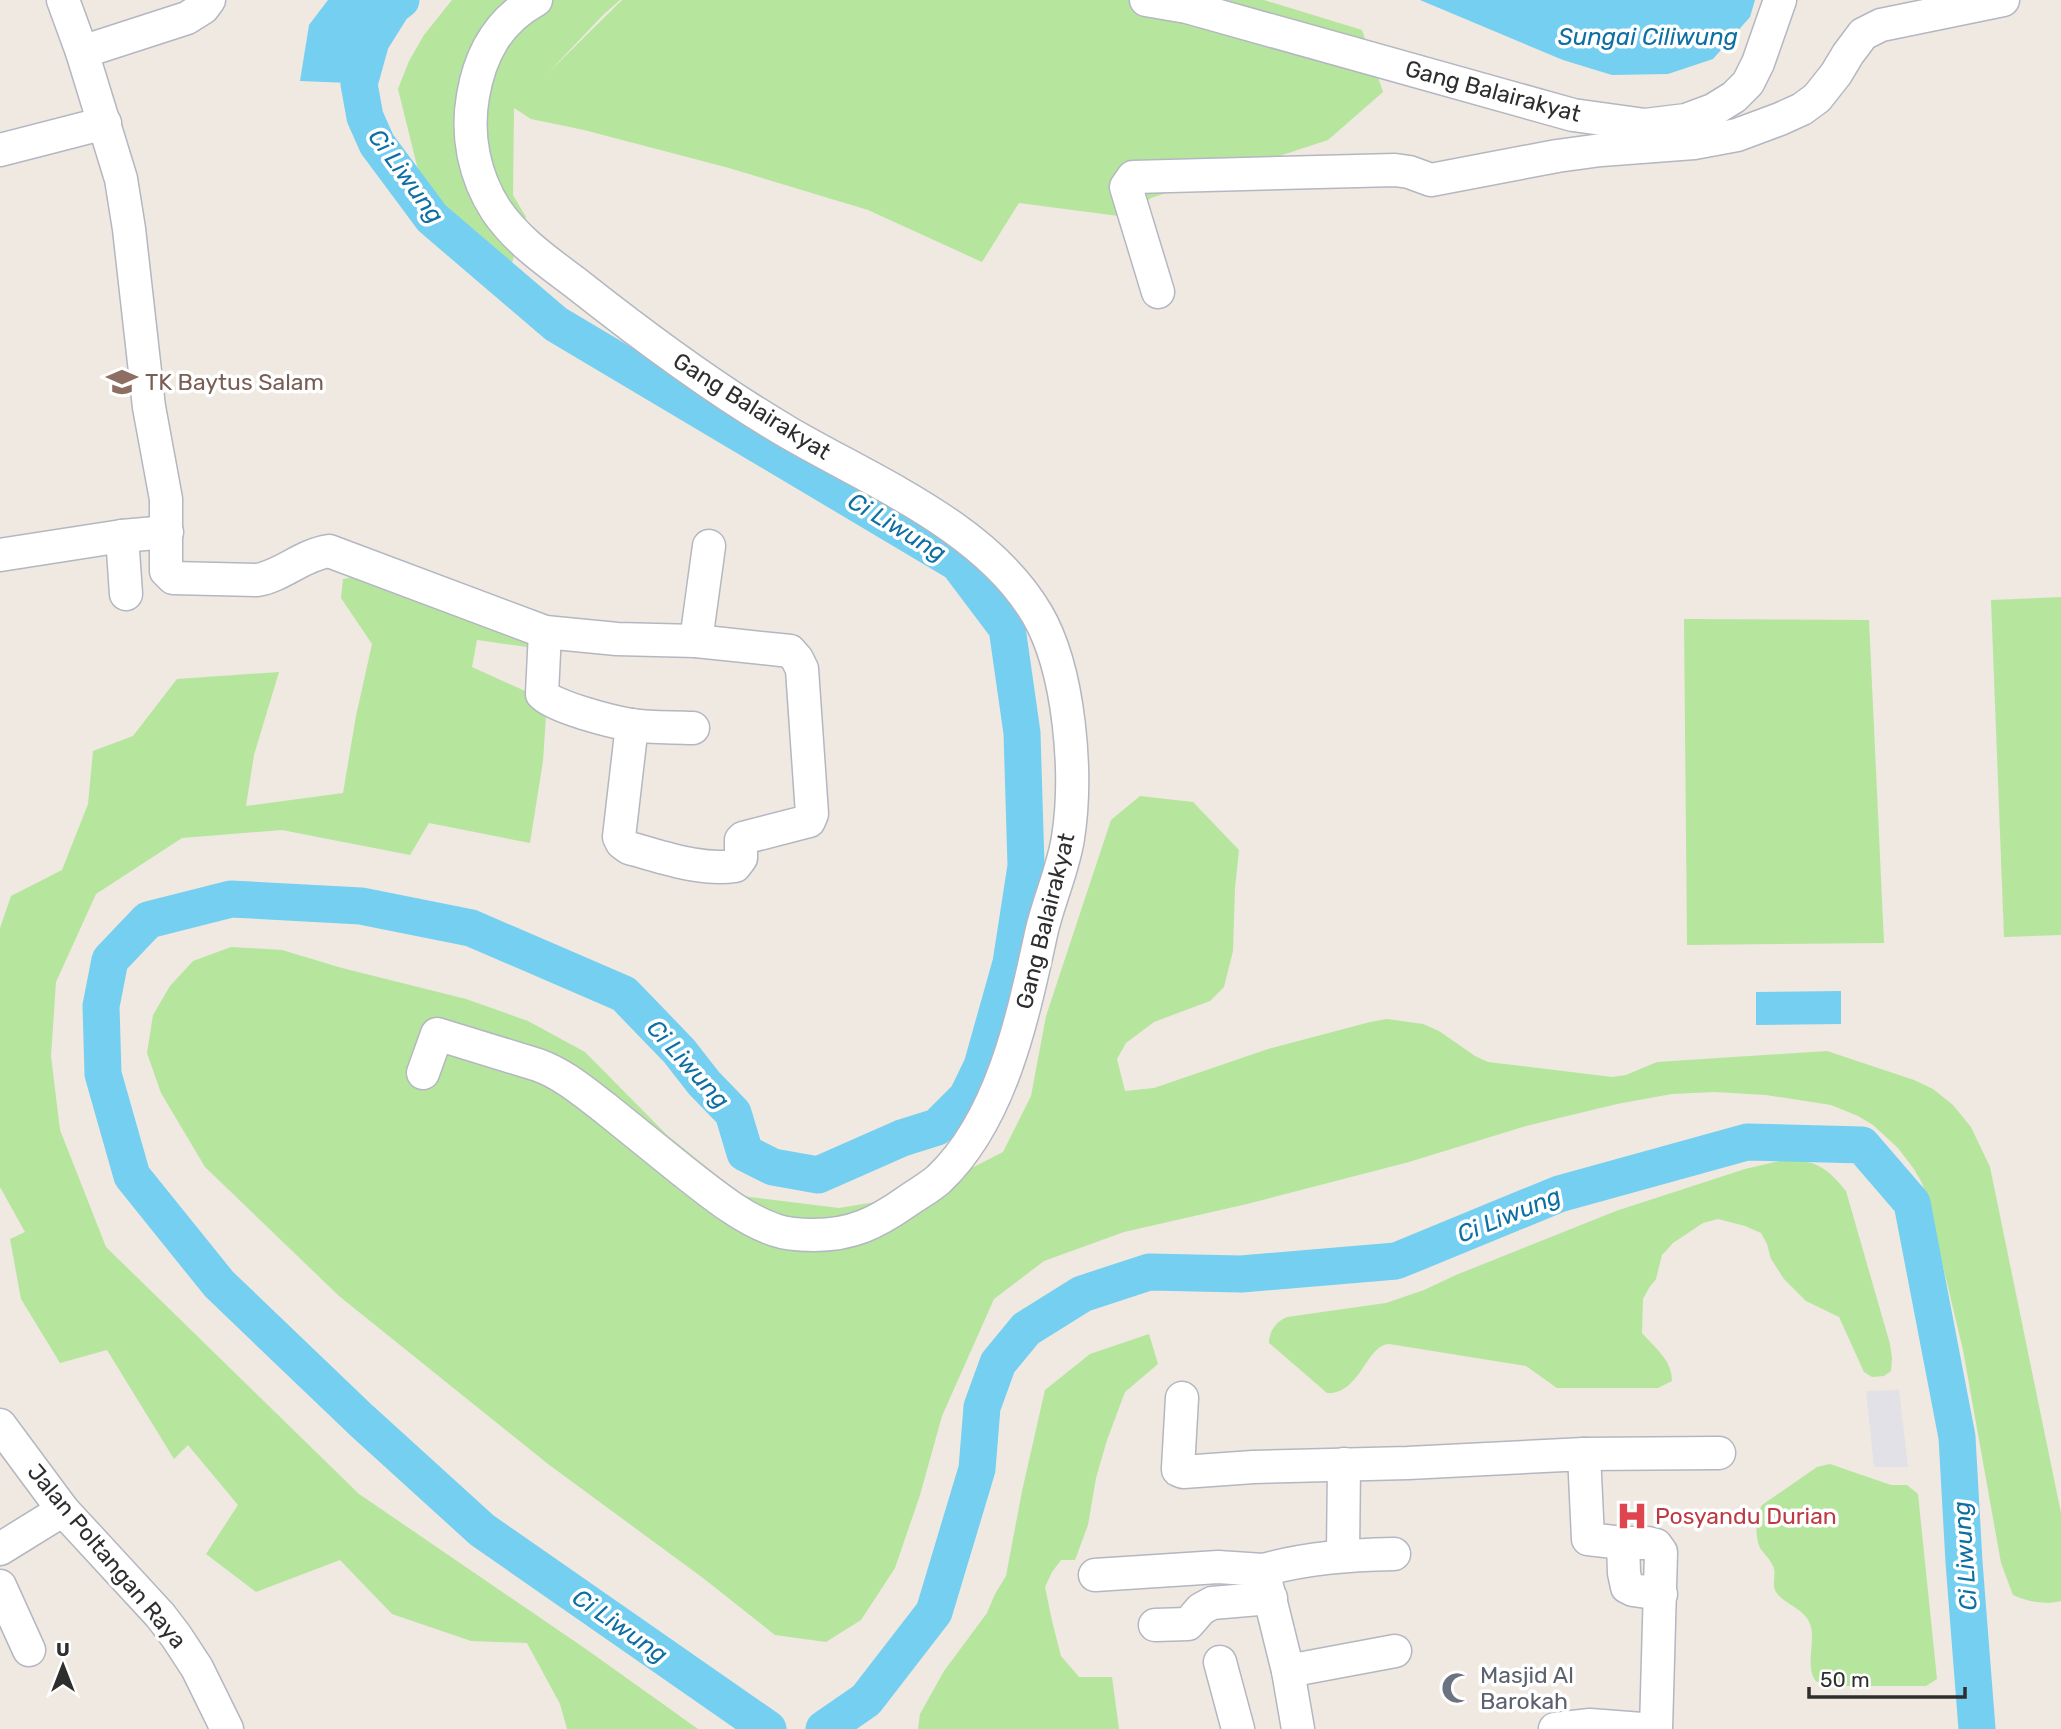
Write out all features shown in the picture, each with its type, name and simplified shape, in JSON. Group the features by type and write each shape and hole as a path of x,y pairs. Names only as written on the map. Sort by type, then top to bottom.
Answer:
{"street":[{"path":"63,0 121,179 149,407 166,499 166,571 173,578 257,580 267,578 300,560 329,551 545,632 617,639 696,641 790,651 802,669 812,814 809,821 743,838 741,858 735,866 720,868 695,865 629,848 622,844 620,837 632,725"},
{"path":"82,52 187,18 203,8 209,0"},
{"name":"Gang Balairakyat","path":"423,1073 437,1034 538,1065 552,1070 582,1089 723,1203 773,1230 817,1236 863,1228 887,1217 934,1184 972,1138 992,1101 1018,1033 1042,930 1068,842 1071,743 1066,706 1053,651 1038,615 998,565 960,531 786,432 693,371 529,247 494,207 477,173 472,149 470,114 474,87 482,57 499,31 513,16 536,0"},
{"name":"Gang Balairakyat","path":"1146,0 1187,7 1573,115 1644,125 1686,120 1713,110 1734,97 1748,83 1758,63 1780,0"},
{"path":"1158,292 1126,187 1133,177 1395,170 1431,180 1557,156 1694,143 1737,135 1802,109 1817,98 1863,34 1881,25 2003,0"},
{"path":"0,150 105,123"},
{"path":"0,555 122,536 167,532"},
{"path":"122,536 127,594"},
{"path":"696,641 709,546"},
{"path":"545,632 542,694 545,698 589,714 632,725 693,728"},
{"path":"1182,1398 1178,1470 1182,1472 1584,1454 1719,1453"},
{"name":"Jalan Poltangan Raya","path":"0,1425 60,1506 176,1636 197,1668 227,1729"},
{"path":"1584,1454 1588,1539 1648,1543 1656,1545 1661,1552 1656,1729"},
{"path":"1343,1555 1344,1464"},
{"path":"0,1547 60,1506"},
{"path":"1155,1625 1188,1624 1201,1609 1267,1584 1295,1562 1343,1555 1394,1554"},
{"path":"1094,1574 1218,1567 1267,1584"},
{"path":"1267,1584 1288,1671 1298,1729"},
{"path":"0,1586 29,1650"},
{"path":"1288,1671 1395,1651"},
{"path":"1220,1662 1238,1729"},
{"path":"1555,1729 1590,1725 1642,1729"}],"shaded area":[{"path":"1899,1390 1908,1467 1874,1467 1866,1391"}],"green space":[{"path":"452,0 620,0 548,73 622,0 1264,0 1362,30 1383,92 1328,140 1151,198 1126,217 1019,203 982,262 868,210 729,168 531,119 514,108 513,195 526,217 512,263 422,186 398,89 409,61 424,35"},
{"path":"370,574 541,634 541,649 477,640 472,667 547,701 543,761 530,843 429,823 410,855 282,830 182,838 96,894 56,982 51,1056 60,1130 106,1247 359,1494 698,1729 567,1729 560,1704 527,1643 471,1641 392,1614 340,1560 256,1592 206,1554 238,1505 188,1445 174,1459 107,1350 60,1363 21,1299 10,1239 25,1232 0,1187 0,928 11,896 62,870 88,804 93,751 133,736 177,679 279,672 254,755 246,806 343,793 372,644 341,598 343,579"},
{"path":"2061,597 2061,935 2004,937 1991,600"},
{"path":"1684,619 1869,620 1884,943 1687,945"},
{"path":"1140,796 1193,802 1239,850 1233,951 1224,987 1210,1001 1154,1022 1126,1043 1117,1059 1125,1091 1154,1088 1268,1049 1387,1019 1423,1024 1488,1062 1612,1077 1626,1075 1657,1062 1827,1051 1914,1080 1933,1089 1953,1105 1971,1127 1990,1167 2061,1513 2061,1601 2037,1602 2013,1595 2001,1563 1963,1350 1922,1183 1898,1148 1873,1125 1831,1105 1766,1095 1714,1092 1672,1094 1617,1104 1526,1126 1409,1162 1247,1204 1124,1232 1044,1261 994,1299 942,1416 920,1495 895,1568 861,1620 826,1642 775,1635 703,1578 548,1464 339,1296 205,1167 161,1093 147,1053 153,1015 170,986 193,961 231,947 282,950 466,999 528,1021 585,1052 666,1134 742,1196 839,1208 900,1198 946,1181 1003,1152 1031,1096 1046,1016 1111,820"},
{"path":"1783,1160 1803,1161 1819,1166 1846,1191 1890,1344 1891,1371 1884,1376 1872,1377 1864,1372 1839,1317 1806,1301 1784,1279 1771,1259 1761,1233 1718,1219 1703,1223 1673,1243 1662,1255 1656,1279 1643,1299 1642,1333 1662,1355 1671,1374 1672,1381 1658,1388 1557,1388 1526,1366 1389,1344 1374,1352 1347,1386 1338,1392 1327,1393 1269,1343 1274,1327 1287,1317 1386,1303 1616,1211 1745,1169"},
{"path":"1149,1334 1158,1364 1125,1392 1107,1440 1096,1478 1088,1525 1075,1560 1061,1560 1045,1587 1061,1656 1079,1677 1112,1677 1119,1729 918,1729 920,1714 944,1671 987,1613 1006,1576 1045,1390 1090,1354"},
{"path":"1830,1464 1891,1485 1907,1485 1918,1494 1937,1679 1926,1686 1825,1686 1816,1681 1811,1669 1812,1633 1809,1621 1776,1592 1773,1566 1760,1548 1757,1538 1756,1526 1762,1505 1817,1467"}],"water":[{"path":"328,0 418,0 401,15 384,50 375,84 300,81 309,25"},
{"name":"Sungai Ciliwung","path":"1420,0 1755,0 1750,17 1713,59 1668,74 1612,75 1563,60"},
{"path":"1841,991 1841,1024 1756,1025 1756,992"}],"waterway":[{"name":"Ci Liwung","path":"401,0 393,6 371,41 359,84 365,117 377,144 432,218 556,324 958,563 1007,628 1022,733 1026,866 1011,963 982,1066 967,1097 937,1127 902,1138 818,1175 773,1167 745,1153 733,1113 624,994 471,928 361,906 231,899 148,920 110,960 101,1006 103,1074 132,1176 219,1284 361,1420 482,1530 768,1729"},
{"name":"Ci Liwung","path":"824,1729 866,1700 934,1612 977,1469 982,1407 998,1363 1026,1329 1082,1294 1149,1272 1241,1274 1396,1261 1559,1194 1747,1142 1862,1145 1912,1203 1957,1437 1977,1729"}],"place":[{"name":"TK Baytus Salam","path":"122,382"},
{"name":"Posyandu Durian","path":"1632,1516"},
{"name":"Masjid Al Barokah","path":"1457,1688"}]}
